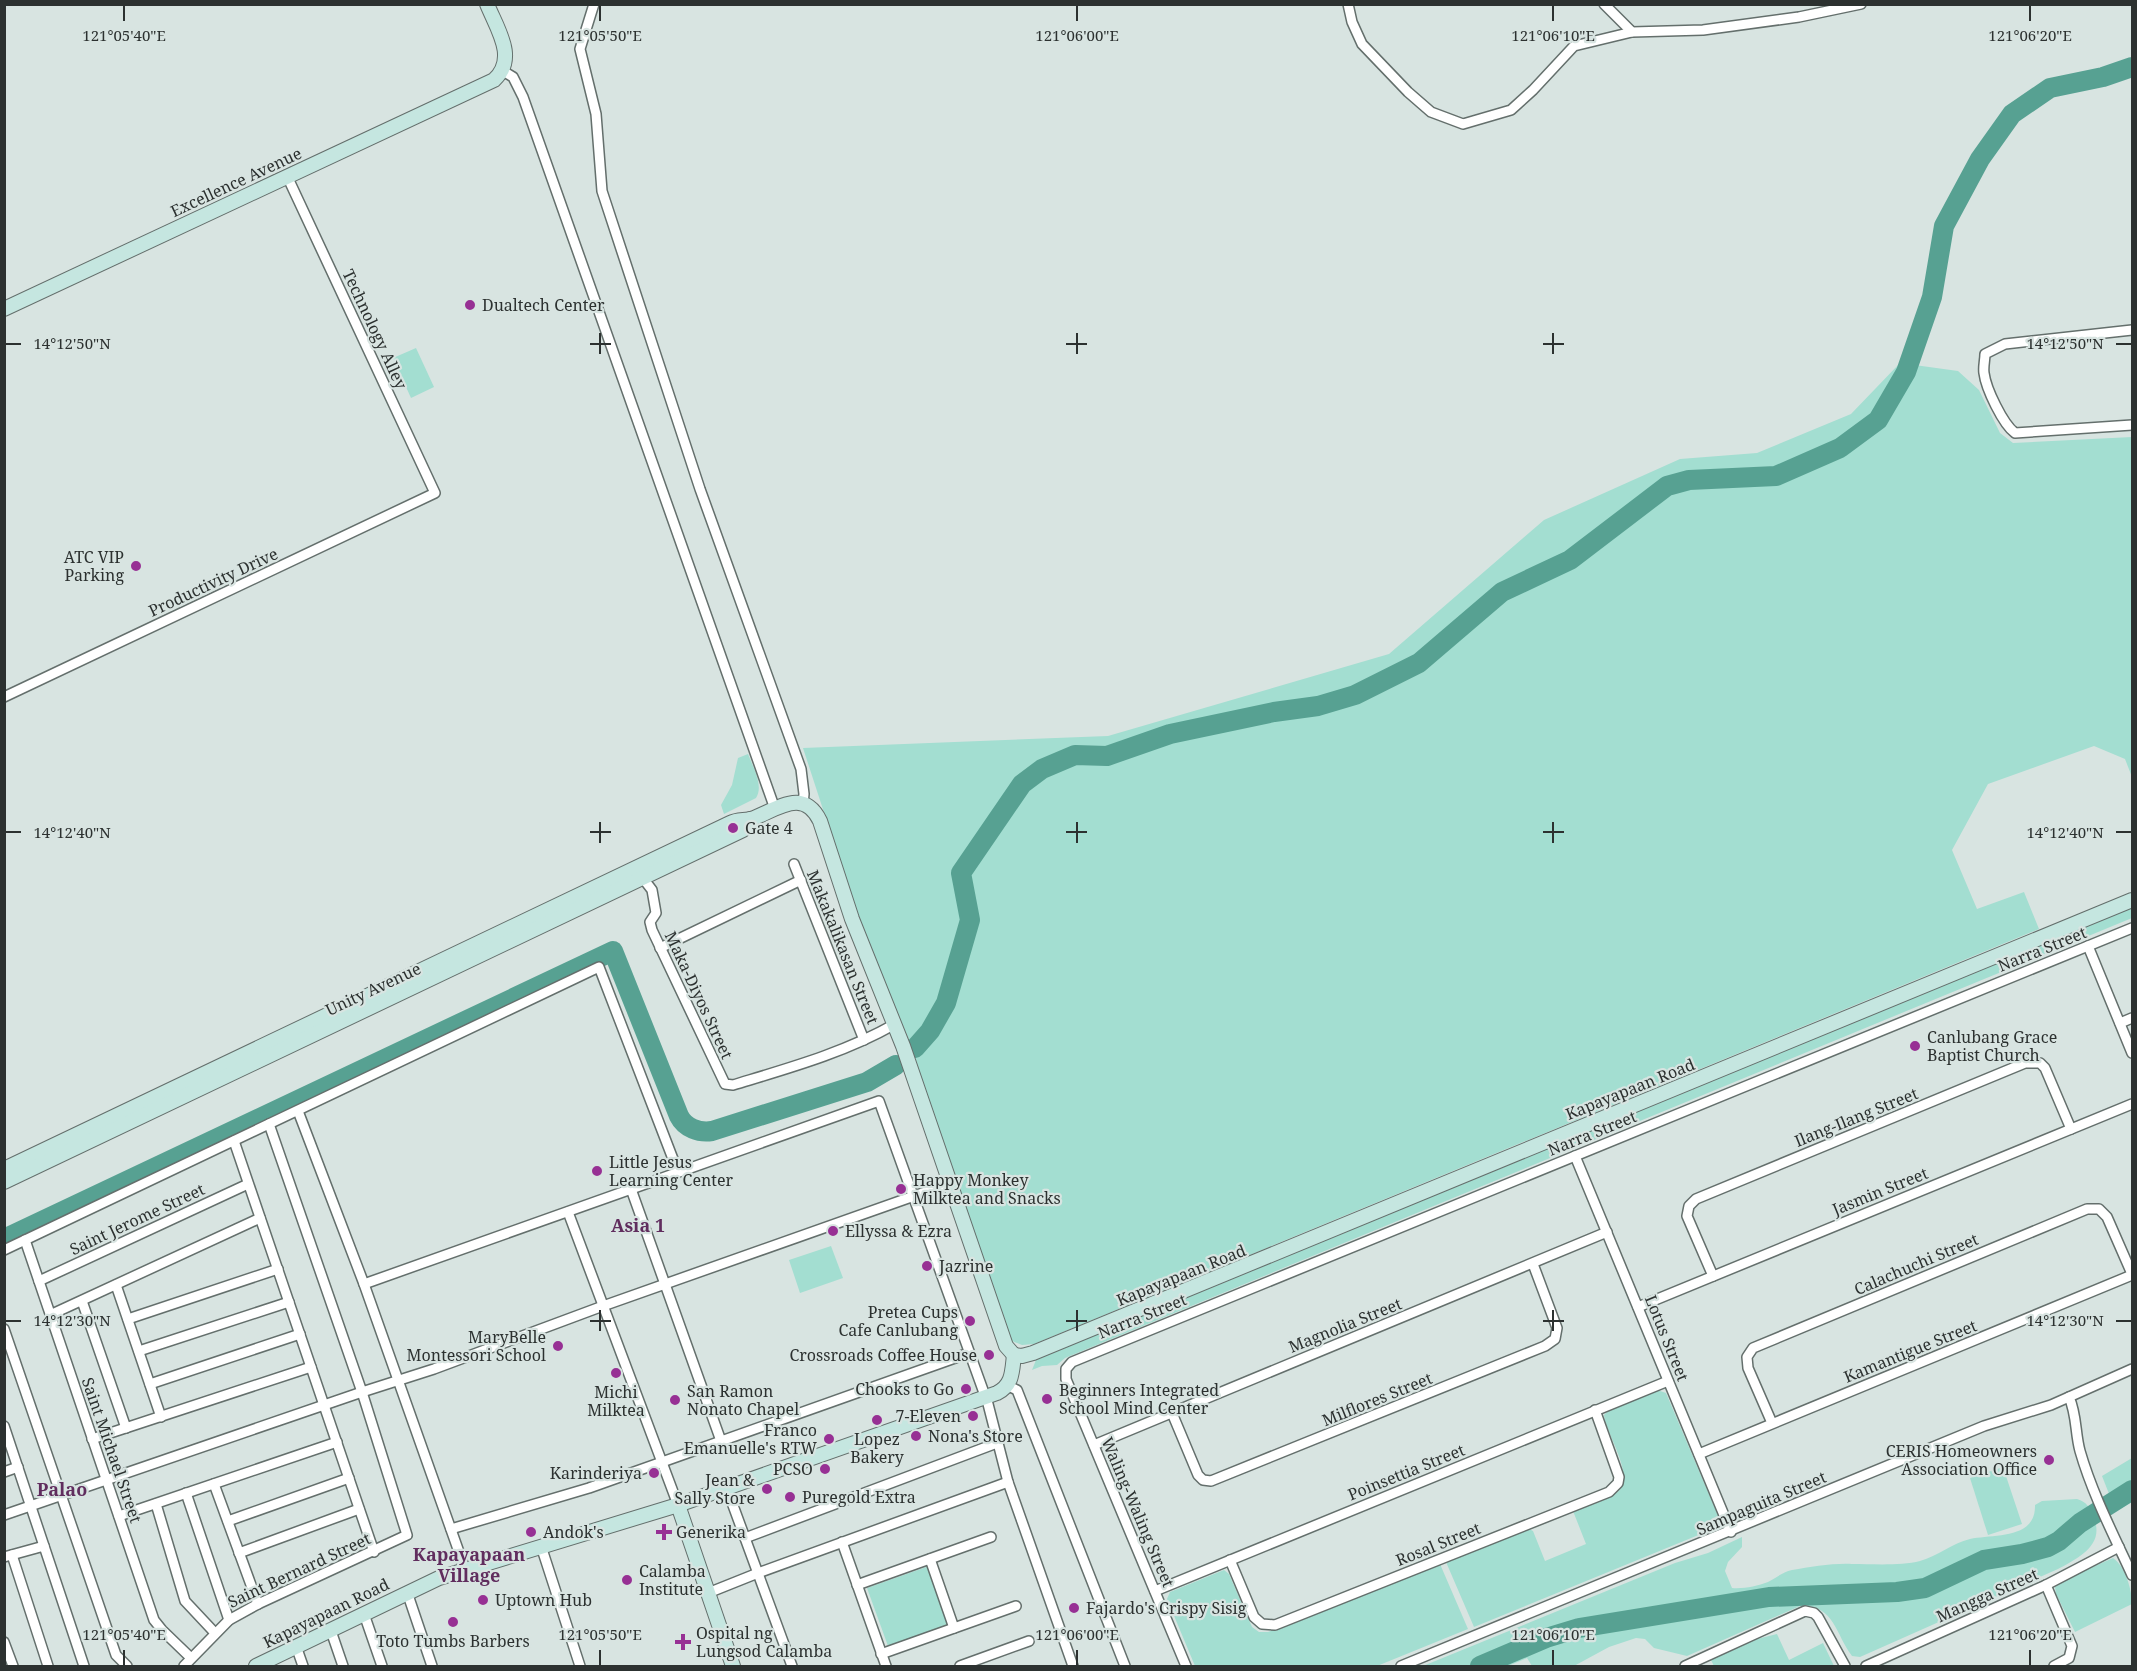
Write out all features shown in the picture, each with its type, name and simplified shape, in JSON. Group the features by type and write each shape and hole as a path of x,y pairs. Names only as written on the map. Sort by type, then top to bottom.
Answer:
{"street":[{"path":"487,4 505,48 506,59 503,71 513,77 523,97 775,809"},
{"path":"594,4 580,49 596,114 602,190 700,489 801,769 803,804 814,810 820,821 861,944 903,1046 948,1184 1006,1346 1014,1355 1011,1380 1008,1386 1017,1390 1125,1666"},
{"path":"1348,4 1352,22 1362,44 1400,84 1431,112 1463,124 1511,110 1574,46 1632,32 1703,30 1799,17 1861,4"},
{"path":"1605,4 1632,32"},
{"name":"Excellence Avenue","path":"4,309 482,87 503,71"},
{"name":"Technology Alley","path":"287,176 435,493"},
{"path":"2133,330 2005,344 1985,354 1984,373 1993,400 2008,428 2015,432 2133,425"},
{"name":"Productivity Drive","path":"4,697 435,493"},
{"name":"Unity Avenue","path":"4,1182 638,866 738,819 750,819 788,804 803,804"},
{"name":"Unity Avenue","path":"4,1169 743,830 750,819"},
{"name":"Makakalikasan Street","path":"794,864 864,1040"},
{"name":"Maka-Diyos Street","path":"642,877 652,890 656,914 651,926 724,1084 733,1085 813,1061 864,1040 895,1024"},
{"path":"660,948 801,880"},
{"name":"Kapayapaan Road","path":"1014,1355 1022,1356 1033,1353 2133,900"},
{"name":"Narra Street","path":"1066,1369 1072,1362 2133,928"},
{"path":"2088,946 2133,1053"},
{"path":"4,1250 599,968 678,1172"},
{"path":"2120,1023 2133,1018"},
{"name":"Ilang-Ilang Street","path":"1713,1276 1687,1216 1689,1206 1696,1199 2025,1063 2040,1064 2044,1068 2071,1129"},
{"path":"364,1284 879,1101 985,1398 1008,1482 1073,1666"},
{"name":"Jasmin Street","path":"1638,1306 2133,1104"},
{"path":"298,1111 364,1284 465,1569"},
{"path":"269,1124 362,1392"},
{"path":"234,1140 374,1551"},
{"name":"Lotus Street","path":"1575,1156 1731,1532"},
{"name":"Saint Jerome Street","path":"39,1281 248,1184"},
{"path":"4,1515 434,1369 603,1306 948,1184"},
{"path":"630,1189 721,1441"},
{"name":"Calachuchi Street","path":"1772,1424 1748,1368 1747,1357 1753,1348 2065,1218 2087,1209 2099,1209 2104,1212 2133,1275"},
{"path":"568,1212 678,1505 733,1666"},
{"path":"50,1315 260,1218"},
{"name":"Magnolia Street","path":"1094,1445 1607,1232"},
{"name":"Saint Michael Street","path":"25,1240 154,1620 191,1658"},
{"name":"Milflores Street","path":"1173,1413 1198,1475 1203,1480 1211,1481 1545,1346 1555,1339 1557,1328 1533,1264"},
{"path":"128,1319 278,1269"},
{"name":"Kamantigue Street","path":"1699,1454 2133,1275"},
{"path":"116,1285 162,1417"},
{"path":"82,1301 126,1428"},
{"path":"139,1351 289,1302"},
{"path":"4,1329 116,1655 127,1666"},
{"path":"150,1384 300,1335"},
{"path":"451,1529 589,1488 969,1353"},
{"path":"92,1439 311,1367"},
{"name":"Waling-Waling Street","path":"1066,1369 1066,1379 1186,1666"},
{"name":"Sampaguita Street","path":"1401,1666 1984,1426 2069,1397 2133,1369"},
{"name":"Poinsettia Street","path":"1155,1591 1668,1381"},
{"name":"Kapayapaan Road","path":"256,1666 407,1592 465,1569 727,1489 985,1398 1008,1386"},
{"name":"Saint Bernard Street","path":"184,1666 229,1620 258,1604 408,1535 362,1392"},
{"path":"2069,1397 2075,1411 2080,1451 2113,1534 2133,1575"},
{"name":"Rosal Street","path":"1230,1560 1254,1617 1262,1624 1275,1625 1609,1492 1618,1483 1619,1477 1595,1410"},
{"path":"4,1426 84,1666"},
{"path":"119,1516 337,1442"},
{"path":"746,1538 997,1443"},
{"path":"4,1472 18,1467"},
{"path":"228,1521 349,1478"},
{"path":"708,1593 1008,1482"},
{"path":"214,1484 258,1604"},
{"path":"727,1489 792,1666"},
{"path":"186,1493 229,1620"},
{"path":"156,1504 185,1601 215,1633"},
{"path":"239,1553 359,1509"},
{"path":"857,1585 992,1537"},
{"path":"842,1542 882,1662 954,1628 1016,1606"},
{"path":"44,1546 8,1556 48,1666"},
{"path":"541,1546 580,1666"},
{"name":"Mangga Street","path":"1866,1666 2046,1585 2119,1547"},
{"path":"930,1559 954,1628"},
{"path":"2046,1585 2073,1646 2068,1658 2054,1666"},
{"path":"407,1592 432,1666"},
{"path":"1685,1666 1805,1611 1814,1613 1818,1617 1845,1666"},
{"path":"364,1614 382,1666"},
{"path":"331,1631 343,1666"},
{"path":"960,1666 1029,1641"},
{"path":"4,1642 13,1666"},
{"path":"296,1646 303,1666"}],"green space":[{"path":"416,348 434,387 411,398 393,358"},
{"path":"1900,363 1958,371 1979,390 2000,433 2013,443 2132,437 2132,777 2125,759 2094,746 1988,784 1952,850 1977,909 2024,892 2039,929 1034,1344 1022,1345 1012,1341 946,1155 911,1045 860,923 803,748 1108,736 1389,654 1544,520 1680,459 1757,453 1851,414"},
{"path":"748,754 757,776 759,788 756,798 724,814 721,805 732,785 738,758"},
{"path":"2132,908 2132,918 1065,1358 1057,1365 1042,1366 1032,1370 1036,1360"},
{"path":"831,1246 843,1278 800,1293 789,1260"},
{"path":"1657,1390 1666,1393 1719,1518 1718,1527 1474,1627 1446,1562 1529,1529 1533,1531 1545,1561 1586,1544 1573,1511 1595,1504 1616,1493 1622,1486 1624,1478 1619,1456 1604,1415 1608,1411"},
{"path":"2132,1458 2132,1502 2118,1510 2115,1509 2102,1476"},
{"path":"2003,1467 2022,1524 1988,1535 1970,1478"},
{"path":"2077,1499 2087,1505 2093,1516 2096,1534 2089,1549 2075,1560 1860,1657 1852,1656 1827,1615 1811,1607 1800,1606 1687,1656 1654,1648 1645,1639 1636,1638 1609,1647 1574,1666 1532,1666 1527,1658 1508,1666 1423,1666 1675,1563 1708,1553 1742,1537 1742,1547 1728,1562 1725,1571 1732,1588 1759,1585 1789,1571 1814,1567 1920,1561 1963,1541 2021,1530 2029,1524 2035,1505 2042,1501"},
{"path":"2113,1558 2127,1579 2132,1604 2075,1632 2056,1594 2055,1587 2061,1581"},
{"path":"1440,1564 1468,1629 1377,1666 1195,1666 1167,1599 1170,1592 1224,1570 1229,1574 1252,1627 1259,1632 1268,1632"},
{"path":"929,1566 949,1624 888,1646 867,1588"},
{"path":"1777,1634 1789,1660 1823,1643 1834,1666 1714,1666 1711,1660 1757,1639"}],"waterway":[{"path":"915,1048 930,1031 946,1003 970,920 961,873 1022,784 1042,769 1075,755 1107,756 1170,734 1274,712 1318,706 1355,695 1419,663 1502,592 1570,560 1667,486 1689,480 1776,476 1840,448 1878,420 1906,372 1932,297 1944,226 1980,159 2012,114 2050,88 2103,77 2132,67"},
{"path":"4,1239 613,951 679,1116 693,1129 712,1131 867,1082 896,1065"},
{"path":"1480,1666 1546,1638 1579,1628 1769,1597 1897,1592 1925,1588 1984,1560 2048,1547 2080,1523 2132,1490"}],"place":[{"name":"Dualtech Center","path":"470,305"},
{"name":"ATC VIP Parking","path":"136,566"},
{"name":"Gate 4","path":"733,828"},
{"name":"Canlubang Grace Baptist Church","path":"1915,1046"},
{"name":"Little Jesus Learning Center","path":"597,1171"},
{"name":"Happy Monkey Milktea and Snacks","path":"901,1189"},
{"name":"Ellyssa & Ezra","path":"833,1231"},
{"name":"Jazrine","path":"927,1266"},
{"name":"Pretea Cups Cafe Canlubang","path":"970,1321"},
{"name":"MaryBelle Montessori School","path":"558,1346"},
{"name":"Crossroads Coffee House","path":"989,1355"},
{"name":"Michi Milktea","path":"616,1373"},
{"name":"Chooks to Go","path":"966,1389"},
{"name":"Beginners Integrated School Mind Center","path":"1047,1399"},
{"name":"San Ramon Nonato Chapel","path":"675,1400"},
{"name":"7-Eleven","path":"973,1416"},
{"name":"Lopez Bakery","path":"877,1420"},
{"name":"Nona's Store","path":"916,1436"},
{"name":"Franco Emanuelle's RTW","path":"829,1439"},
{"name":"CERIS Homeowners Association Office","path":"2049,1460"},
{"name":"PCSO","path":"825,1469"},
{"name":"Karinderiya","path":"654,1473"},
{"name":"Jean & Sally Store","path":"767,1489"},
{"name":"Puregold Extra","path":"790,1497"},
{"name":"Andok's","path":"531,1532"},
{"name":"Generika","path":"664,1532"},
{"name":"Calamba Institute","path":"627,1580"},
{"name":"Uptown Hub","path":"483,1600"},
{"name":"Fajardo's Crispy Sisig","path":"1074,1608"},
{"name":"Toto Tumbs Barbers","path":"453,1622"},
{"name":"Ospital ng Lungsod Calamba","path":"683,1642"}],"district":[{"name":"Asia 1","path":"638,1226"},
{"name":"Palao","path":"62,1490"},
{"name":"Kapayapaan Village","path":"469,1565"}]}
